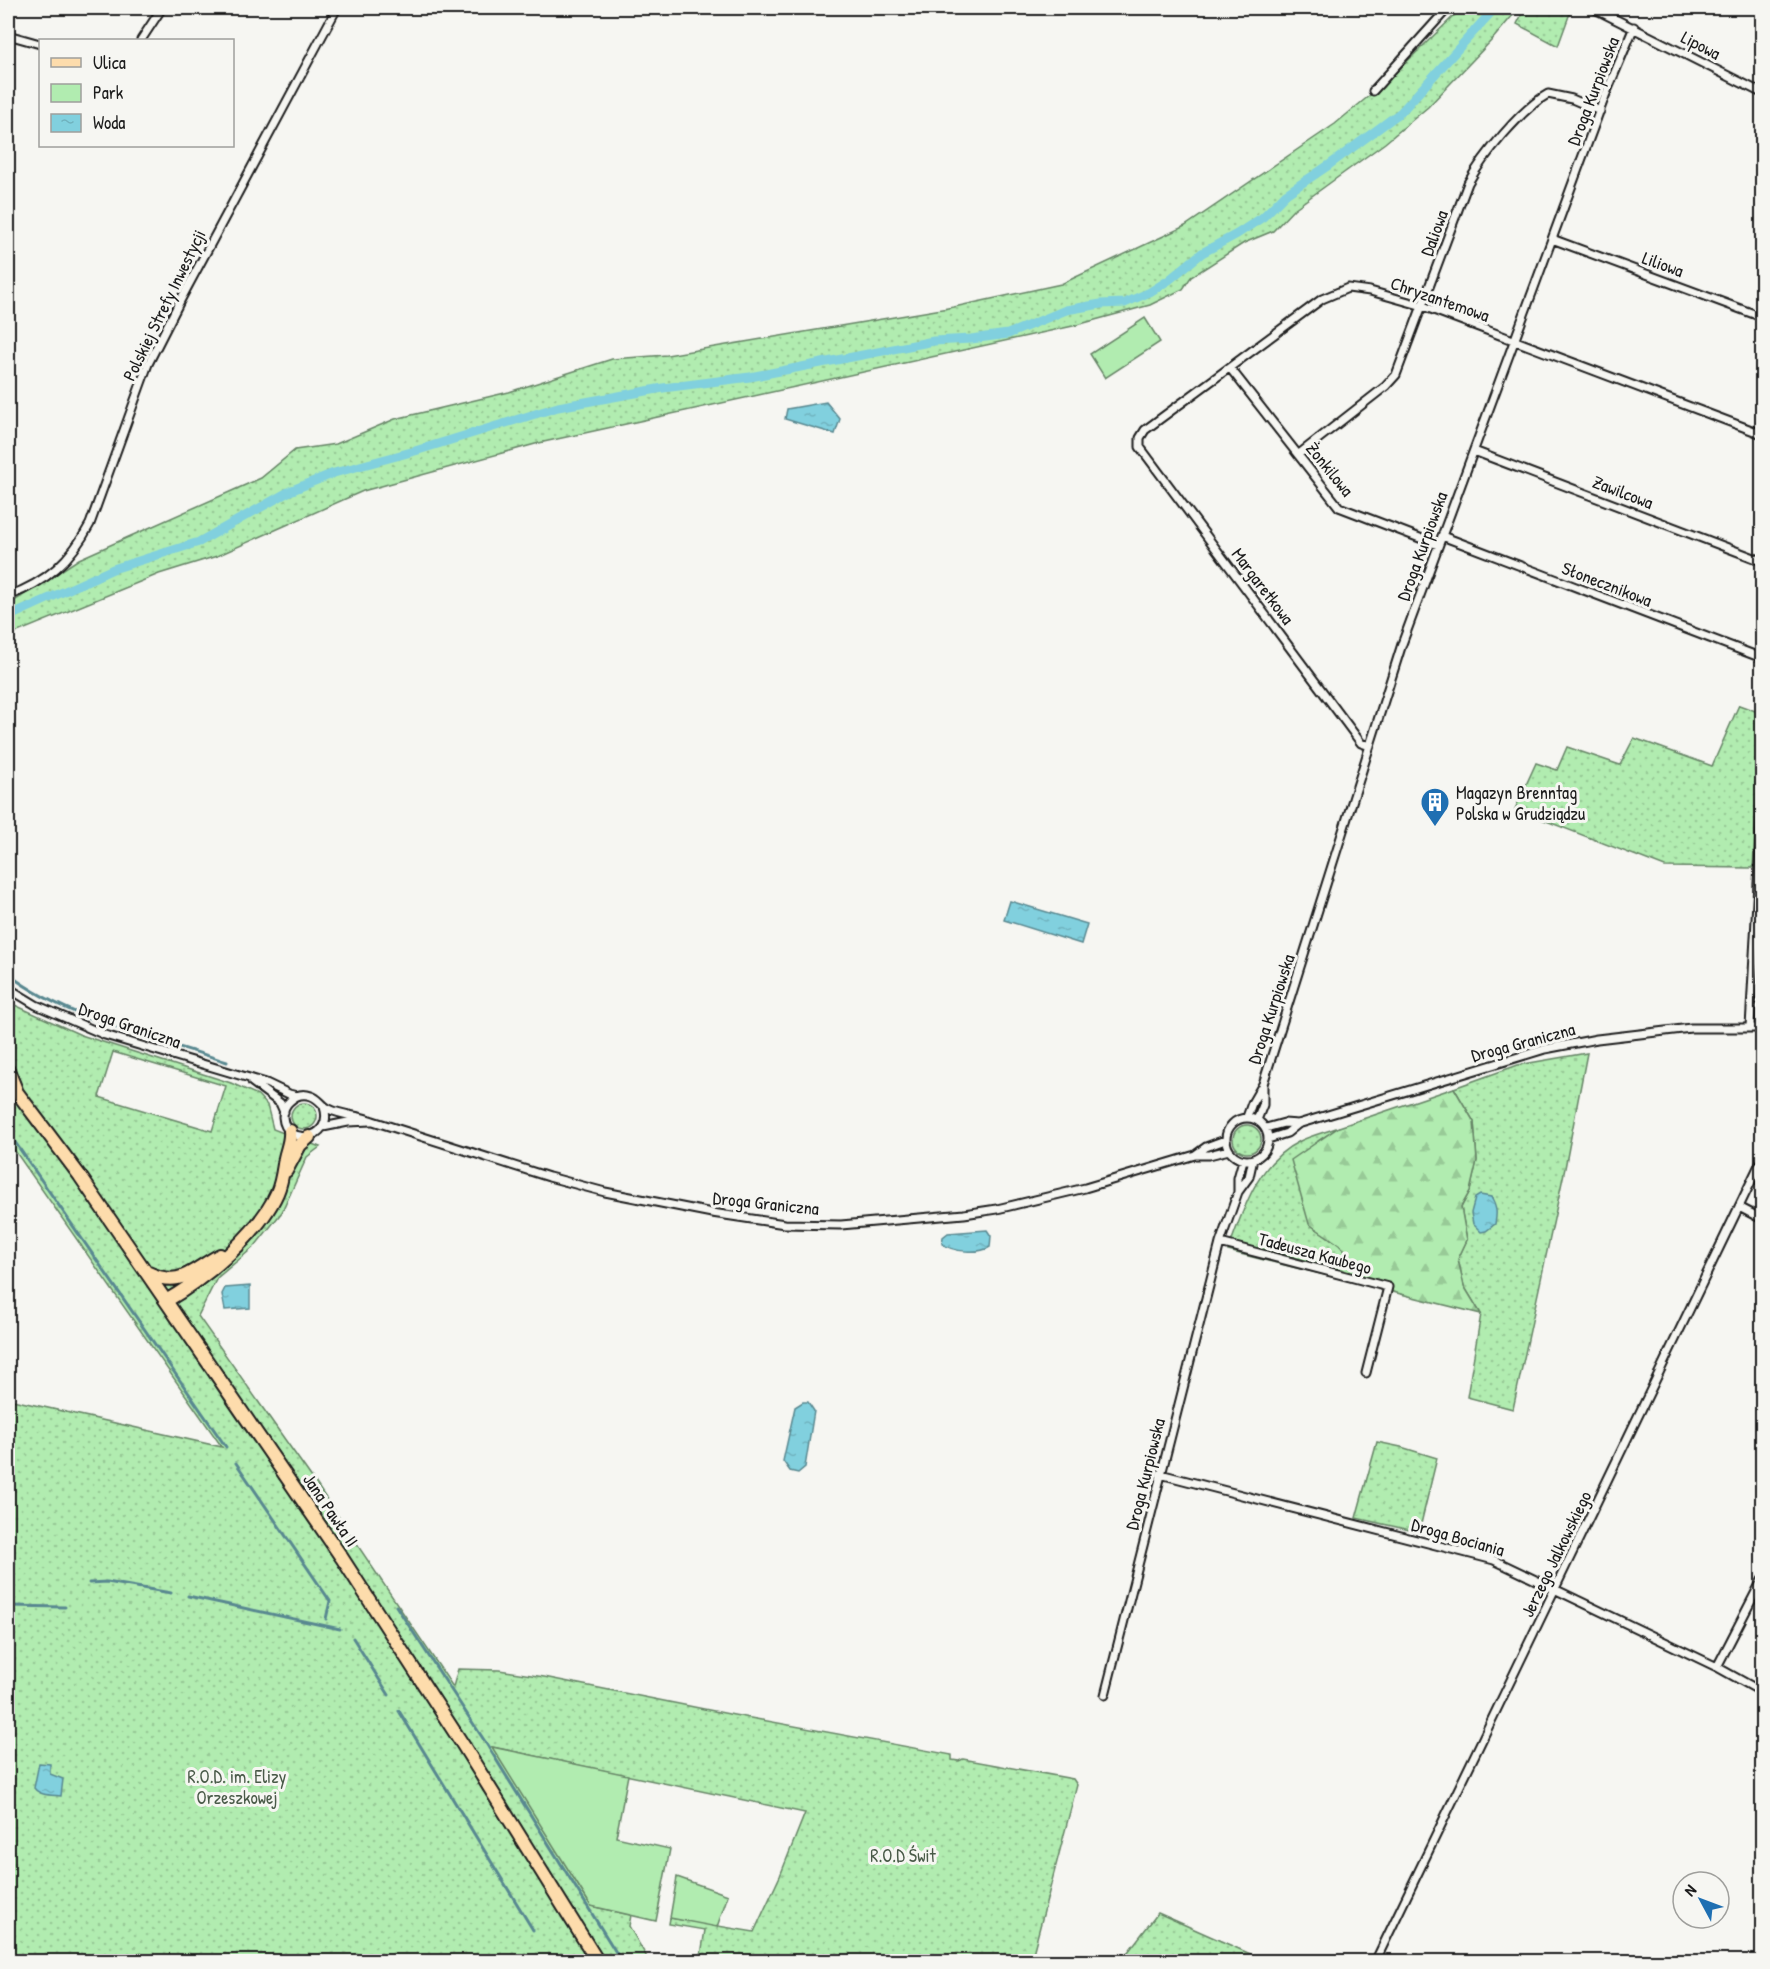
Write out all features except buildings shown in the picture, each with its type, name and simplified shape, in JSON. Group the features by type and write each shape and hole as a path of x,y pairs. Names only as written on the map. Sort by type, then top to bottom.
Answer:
{"main road":[{"name":"Jana Pawła II","path":"8,1071 12,1088 80,1176 342,1558 598,1962"},
{"path":"281,1180 290,1141 290,1131"},
{"path":"166,1300 208,1272 247,1237 272,1202 300,1145 309,1137"},
{"path":"146,1272 168,1280 178,1279 234,1248"}],"street":[{"path":"142,39 162,8"},
{"name":"Polskiej Strefy Inwestycji","path":"8,596 43,579 78,546 90,524 154,354 337,8"},
{"path":"1373,91 1448,8"},
{"name":"Lipowa","path":"1593,8 1762,93"},
{"name":"Droga Kurpiowska","path":"1247,1117 1263,1084 1402,644 1600,111 1634,27"},
{"path":"8,35 39,44"},
{"name":"Daliowa","path":"1299,454 1386,386 1396,375 1468,183 1479,163 1533,102 1548,94 1572,99 1600,111"},
{"name":"Liliowa","path":"1552,239 1762,317"},
{"name":"Chryzantemowa","path":"1140,438 1145,430 1322,299 1348,288 1370,291 1423,306 1762,434"},
{"name":"Żonkilowa","path":"1230,368 1339,507 1438,545"},
{"name":"Margaretkowa","path":"1140,438 1140,447 1361,743 1370,746"},
{"name":"Zawilcowa","path":"1474,451 1762,561"},
{"name":"Słonecznikowa","path":"1442,536 1762,658"},
{"path":"1750,1027 1762,811"},
{"name":"Droga Graniczna","path":"8,988 36,1005 105,1035 266,1083 297,1096"},
{"name":"Droga Graniczna","path":"1266,1128 1284,1123 1298,1124 1545,1048 1691,1028 1762,1028"},
{"name":"Droga Graniczna","path":"248,1079 273,1096 284,1112"},
{"name":"Droga Kurpiowska","path":"1257,1120 1263,1105 1263,1084"},
{"path":"310,1095 324,1107 326,1117 323,1127 309,1137 302,1137 290,1131 284,1122 286,1105 297,1096 310,1095"},
{"name":"Droga Graniczna","path":"324,1107 332,1111 363,1117 549,1177 605,1192 712,1213 785,1224 842,1225 997,1209 1095,1185 1195,1155 1209,1155 1229,1150"},
{"path":"1247,1117 1257,1120 1266,1128 1268,1139 1264,1152 1253,1159 1243,1160 1229,1150 1225,1140 1229,1126 1240,1118 1247,1117"},
{"name":"Droga Graniczna","path":"323,1127 348,1122 373,1121"},
{"name":"Droga Graniczna","path":"1268,1139 1287,1133 1298,1124"},
{"name":"Droga Graniczna","path":"1195,1155 1206,1147 1225,1140"},
{"name":"Droga Kurpiowska","path":"1105,1695 1220,1243 1238,1192 1249,1177 1253,1159"},
{"name":"Jerzego Jalkowskiego","path":"1375,1962 1762,1159"},
{"name":"Droga Kurpiowska","path":"1238,1192 1238,1178 1243,1160"},
{"path":"1739,1207 1762,1219"},
{"name":"Tadeusza Kaubego","path":"1220,1243 1388,1287 1366,1373"},
{"name":"Droga Bociania","path":"1160,1474 1494,1560 1717,1667 1762,1692"},
{"path":"1717,1667 1762,1580"}],"green space":[{"path":"1462,8 1519,8 1428,107 1385,143 1294,209 1273,231 1244,243 1191,277 1183,289 1150,305 1073,326 539,443 363,491 217,556 159,574 8,636 8,605 79,559 261,478 295,450 336,444 395,419 509,392 612,359 667,355 954,307 1061,284 1185,226 1335,124 1387,81"},
{"path":"1525,8 1559,8 1570,13 1558,46 1517,24"},
{"path":"1145,318 1160,342 1105,378 1090,354"},
{"path":"1739,705 1761,713 1753,868 1665,867 1515,809 1536,763 1557,770 1567,747 1620,765 1634,738 1712,766"},
{"path":"8,1002 81,1035 231,1083 258,1095 267,1105 273,1129 320,1147 307,1157 282,1212 255,1246 217,1278 198,1316 317,1485 453,1687 458,1669 499,1670 952,1755 952,1760 963,1759 1073,1779 1077,1785 1031,1961 700,1961 705,1930 669,1924 670,1918 754,1932 780,1876 805,1813 493,1747 591,1906 631,1915 629,1926 649,1961 8,1962 8,1399 222,1447 8,1141","holes":["113,1052 226,1086 212,1131 99,1097"]},
{"path":"1587,1053 1565,1168 1513,1409 1467,1397 1481,1314 1464,1286 1458,1259 1467,1240 1461,1208 1470,1191 1477,1160 1474,1122 1454,1088 1518,1065"},
{"path":"1454,1088 1474,1122 1477,1161 1470,1191 1461,1207 1467,1240 1458,1259 1464,1286 1481,1314 1365,1285 1358,1265 1340,1245 1309,1224 1291,1160 1339,1127"},
{"path":"304,1103 313,1107 317,1116 313,1125 304,1129 295,1125 291,1116 295,1107"},
{"path":"1247,1125 1257,1129 1261,1139 1257,1149 1247,1153 1237,1149 1233,1139 1237,1129"},
{"path":"1339,1127 1318,1141 1309,1223 1339,1245 1358,1265 1365,1285 1228,1251 1254,1188 1273,1161 1300,1141"},
{"path":"1377,1442 1437,1458 1419,1532 1356,1518"},
{"path":"492,1747 628,1775 616,1837 670,1849 656,1921 591,1906"},
{"path":"677,1877 728,1895 717,1927 670,1918"},
{"path":"1158,1913 1257,1957 1261,1961 1121,1961"}],"water":[{"path":"826,402 840,419 835,434 785,419 787,409"},
{"path":"1010,901 1087,924 1081,944 1004,920"},
{"path":"1480,1195 1491,1197 1496,1213 1495,1224 1481,1232 1473,1224 1471,1213 1475,1198"},
{"path":"987,1230 991,1236 990,1247 985,1249 959,1250 942,1244 943,1237 948,1233"},
{"path":"250,1286 250,1308 225,1310 222,1294 225,1288"},
{"path":"808,1402 814,1411 805,1467 798,1473 790,1471 783,1461 795,1407"},
{"path":"39,1763 50,1764 50,1774 63,1779 61,1796 43,1794 34,1788"}],"waterway":[{"path":"8,617 113,569 199,542 290,491 334,473 558,407 663,388 750,377 934,341 1008,334 1066,310 1101,304 1125,303 1150,292 1169,280 1202,253 1263,217 1286,194 1401,112 1495,8"},
{"path":"8,974 33,991 86,1017 227,1062"},
{"path":"8,1132 226,1447"},
{"path":"236,1463 330,1601 326,1619"},
{"path":"89,1583 107,1582 171,1593"},
{"path":"188,1596 340,1629"},
{"path":"8,1606 65,1607"},
{"path":"396,1606 484,1740 622,1962"},
{"path":"353,1638 389,1695"},
{"path":"399,1711 533,1930"}],"place":[{"name":"Magazyn Brenntag Polska w Grudziądzu","path":"1435,828"}],"park label":[{"name":"R.O.D. im. Elizy Orzeszkowej","path":"237,1786"},
{"name":"R.O.D Świt","path":"903,1855"}]}
